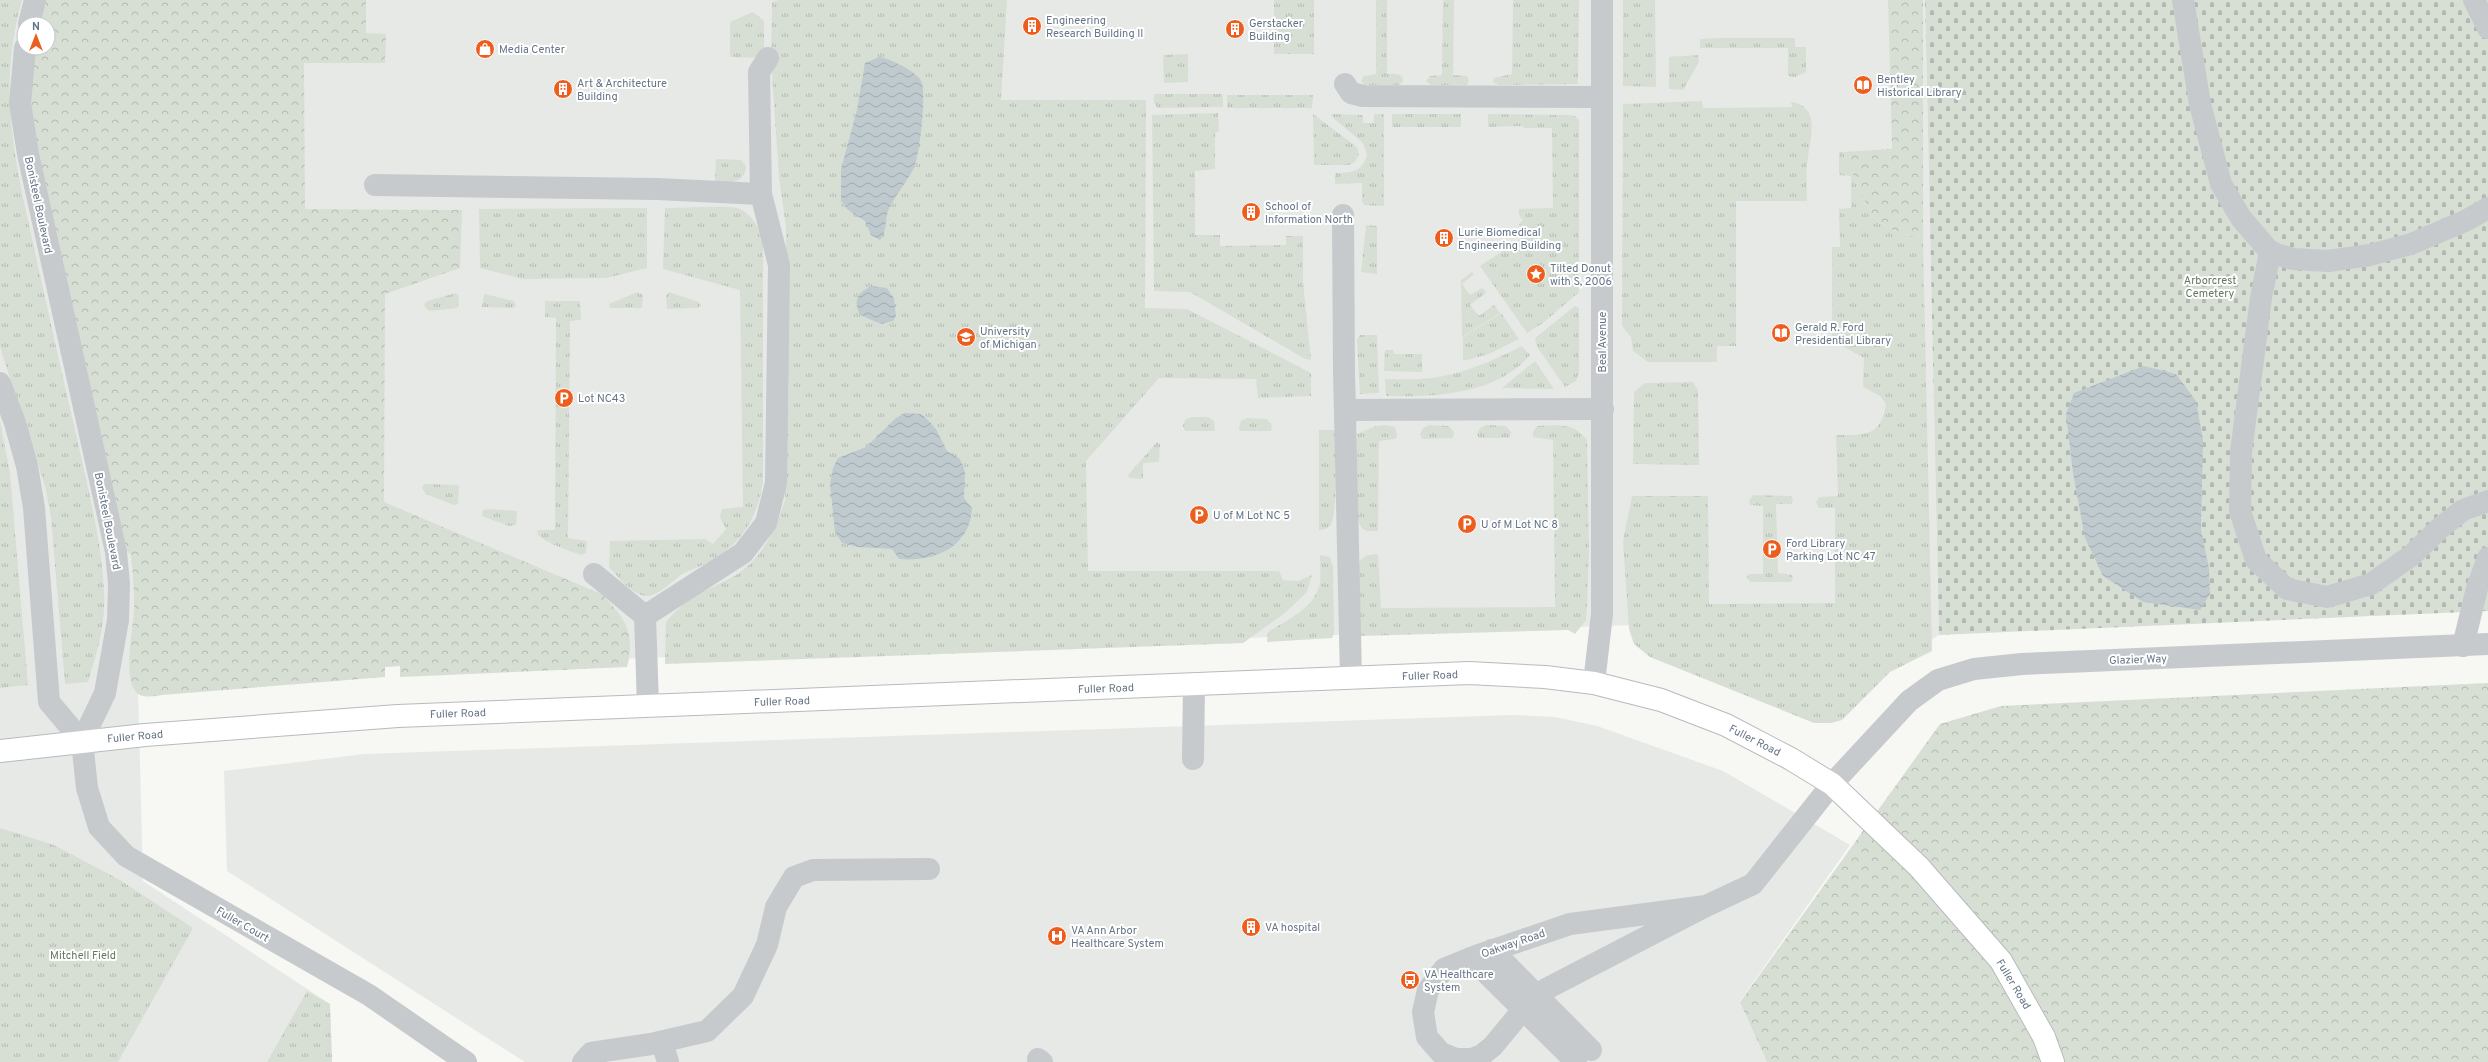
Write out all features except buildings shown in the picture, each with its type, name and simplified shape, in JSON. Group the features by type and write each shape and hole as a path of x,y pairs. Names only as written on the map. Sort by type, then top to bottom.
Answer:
{"main road":[{"name":"Fuller Road","path":"0,751 82,741 398,716 1469,673 1545,676 1594,683 1661,700 1726,725 1791,759 1832,784 1919,867 2001,961 2044,1036 2054,1062"}],"street":[{"path":"31,16 35,0"},
{"name":"Beal Avenue","path":"1594,683 1602,614 1602,0"},
{"path":"2183,0 2200,104 2221,184 2241,218 2270,252 2293,259 2328,261 2370,255 2411,244 2465,221 2488,208"},
{"path":"2474,0 2488,28"},
{"name":"Bonisteel Boulevard","path":"23,56 20,103 28,154 116,552 119,584 118,620 105,693 82,741"},
{"path":"644,616 743,553 766,523 776,483 779,265 761,194 759,72 768,58"},
{"path":"1345,84 1350,93 1363,96 1602,98"},
{"path":"375,185 656,189 761,194"},
{"path":"1343,215 1344,410 1351,678"},
{"path":"2270,252 2261,298 2241,452 2240,511 2256,560 2287,589 2327,597 2371,584 2412,555 2440,528 2462,510 2488,501"},
{"path":"0,383 15,423 27,466 34,508 49,702 82,741"},
{"path":"1344,410 1603,409"},
{"path":"2463,646 2477,588 2488,558"},
{"path":"594,574 644,616 648,706"},
{"name":"Glazier Way","path":"1832,784 1909,701 1938,680 1974,670 2022,664 2488,644"},
{"path":"1193,759 1194,684"},
{"name":"Fuller Court","path":"82,741 87,788 99,827 126,856 369,996 466,1062"},
{"name":"Oakway Road","path":"1706,906 1570,924 1492,950 1444,969 1428,990 1424,1012 1428,1036 1441,1053 1456,1059 1472,1059 1482,1055 1530,1003 1597,962 1706,906 1753,884 1832,784"},
{"path":"583,1062 591,1053 665,1052 707,1031 743,996 767,945 776,907 794,877 813,870 929,869"},
{"path":"1492,950 1530,1003"},
{"path":"1471,958 1530,1003 1584,1056"}],"shaded area":[{"name":"University of Michigan","path":"0,0 1925,0 1939,635 1907,653 1636,625 314,669 138,687 143,881 330,1004 332,1062 0,1062"},
{"name":"VA Ann Arbor Healthcare System","path":"1513,715 1555,717 1597,726 1723,771 1850,845 1740,1001 1767,1062 525,1062 227,871 224,771 365,754"}],"green space":[{"path":"0,0 22,0 18,16 16,16 11,56 10,110 13,137 22,192 90,496 103,574 104,616 98,649 88,682 65,684 51,517 45,486 0,347"},
{"path":"44,0 366,0 366,33 386,34 385,63 304,63 305,209 462,210 460,268 385,294 384,502 601,594 616,610 626,626 630,644 627,667 400,677 400,666 385,667 385,677 152,696 141,696 136,692 132,685 129,664 134,616 131,555 124,549 30,118 33,56 56,56 56,16 39,16"},
{"path":"779,0 1007,0 1001,100 1146,100 1145,308 1187,309 1311,373 1311,396 1258,398 1256,379 1159,378 1086,461 1088,571 1279,571 1283,580 1298,581 1312,575 1307,592 1285,613 1243,643 665,664 666,622 679,608 691,599 736,575 761,552 772,532 785,500 786,227 779,177 771,60 772,2"},
{"path":"1274,0 1314,0 1314,54 1274,54"},
{"path":"1376,0 1387,0 1387,74 1400,75 1403,78 1403,81 1399,85 1364,85 1361,81 1364,76 1376,74"},
{"path":"1443,0 1454,0 1453,75 1467,76 1469,81 1466,85 1431,85 1426,81 1430,76 1442,75"},
{"path":"1513,0 1579,0 1578,84 1499,85 1493,82 1494,78 1512,74"},
{"path":"1623,0 1655,0 1656,87 1623,86"},
{"path":"1888,0 1923,0 1923,238 1893,230 1878,221 1869,209 1843,152 1892,149"},
{"name":"Arborcrest Cemetery","path":"1925,0 2488,0 2488,611 1939,635"},
{"path":"753,12 764,21 764,58 730,57 730,22"},
{"path":"1795,38 1795,47 1806,47 1806,72 1795,77 1788,76 1788,48 1700,48 1700,39"},
{"path":"1188,54 1188,82 1164,83 1163,55"},
{"path":"1698,55 1699,62 1683,90 1669,89 1669,57"},
{"path":"1154,94 1223,94 1223,107 1157,108 1154,102"},
{"path":"1227,95 1313,95 1312,108 1227,108"},
{"path":"1702,101 1703,108 1792,107 1791,102 1801,105 1807,110 1811,118 1812,127 1807,164 1807,201 1736,201 1736,346 1717,346 1717,362 1648,362 1633,351 1631,337 1622,326 1623,104"},
{"path":"1218,113 1219,131 1215,133 1215,169 1195,171 1195,235 1220,235 1220,246 1286,245 1286,236 1303,236 1303,282 1311,360 1305,359 1190,292 1154,291 1152,115"},
{"path":"1313,114 1357,147 1359,154 1355,162 1349,165 1314,165"},
{"path":"1332,114 1363,115 1363,123 1374,123 1374,114 1384,114 1384,206 1364,205 1362,201 1362,183 1335,184 1335,173 1351,172 1359,168 1365,161 1367,155 1363,143 1331,116"},
{"path":"1392,114 1461,114 1461,127 1392,127"},
{"path":"1488,114 1569,115 1575,116 1579,120 1579,292 1543,323 1527,333 1480,266 1525,236 1519,224 1523,220 1519,215 1519,209 1553,208 1552,128 1524,128 1523,126 1488,127"},
{"path":"1839,152 1843,152 1869,209 1878,221 1893,230 1923,238 1932,651 1890,672 1842,720 1831,723 1814,723 1650,657 1634,644 1629,629 1623,541 1632,496 1708,496 1709,604 1835,603 1835,508 1819,508 1816,502 1819,497 1838,496 1836,435 1855,435 1870,432 1880,423 1884,415 1886,404 1880,396 1863,387 1864,358 1832,340 1832,247 1840,247 1839,209 1851,208 1851,176 1839,175"},
{"path":"716,159 741,160 746,166 743,176 731,182 715,182"},
{"path":"647,208 647,268 606,278 522,279 480,268 479,209"},
{"path":"665,208 737,208 747,213 751,217 757,226 763,241 763,482 761,494 753,517 747,528 732,546 711,561 681,575 656,594 647,596 641,595 631,589 609,567 610,541 705,539 713,544 726,529 720,517 722,509 743,507 740,290 663,269"},
{"path":"1366,225 1377,226 1377,274 1361,272"},
{"path":"1472,272 1474,274 1462,284 1470,295 1482,288 1487,292 1470,305 1479,316 1494,305 1500,313 1462,337 1461,280"},
{"path":"637,292 643,295 642,308 610,308 609,304"},
{"path":"669,292 699,302 701,305 698,308 667,309 666,296"},
{"path":"456,293 459,296 458,308 429,311 425,307 424,304 427,301"},
{"path":"484,294 514,301 516,306 514,308 482,307"},
{"path":"545,301 580,301 581,320 570,321 568,538 587,541 586,553 581,555 544,540 537,533 538,530 555,530 556,318 545,317"},
{"path":"1575,306 1579,308 1579,372 1576,381 1565,387 1537,347 1535,338"},
{"path":"1501,313 1519,339 1489,354 1463,361 1463,337"},
{"path":"1360,335 1377,335 1379,393 1360,394 1357,340"},
{"path":"1522,346 1530,355 1516,368 1500,378 1482,386 1444,394 1424,396 1386,396 1385,379 1426,379 1444,376 1467,370"},
{"path":"1385,350 1393,350 1394,354 1422,354 1422,372 1384,371"},
{"path":"1535,361 1554,389 1502,388"},
{"path":"1693,382 1698,390 1699,465 1633,464 1634,392 1645,383"},
{"path":"1191,417 1208,417 1214,421 1215,431 1185,431 1183,426 1185,420"},
{"path":"1247,418 1267,419 1272,425 1271,431 1240,431 1239,427 1241,421"},
{"path":"0,421 10,473 28,685 0,688"},
{"path":"1385,425 1395,427 1397,435 1396,439 1379,441 1378,531 1368,531 1363,529 1359,523 1357,513 1357,434 1376,426"},
{"path":"1429,425 1449,426 1454,432 1453,438 1422,439 1420,434 1423,428"},
{"path":"1486,425 1506,426 1511,432 1510,438 1479,438 1477,434 1480,428"},
{"path":"1554,425 1572,428 1580,432 1587,440 1589,552 1587,605 1586,620 1575,634 1568,630 1359,636 1356,568 1364,557 1370,555 1378,554 1381,608 1555,607 1553,440 1533,437 1533,432 1537,426"},
{"path":"1319,430 1335,430 1336,495 1333,519 1330,526 1319,530"},
{"path":"1157,442 1160,444 1159,462 1143,463 1143,479 1129,478 1128,475"},
{"path":"424,484 457,485 459,487 458,504 454,505 426,494 422,488"},
{"path":"1753,495 1791,496 1793,500 1792,504 1776,504 1778,573 1792,575 1793,578 1791,582 1751,582 1746,578 1749,574 1763,574 1763,506 1750,505 1749,501"},
{"path":"491,509 517,511 516,525 509,526 482,516 483,510"},
{"path":"1320,555 1330,557 1333,567 1334,633 1332,638 1267,642 1268,632 1291,618 1307,606 1313,599 1320,583"},
{"path":"2488,683 2488,1062 1767,1062 1740,1002 1940,724 2001,706"},
{"name":"Mitchell Field","path":"0,828 54,845 120,880 193,928 118,1062 0,1062"},
{"path":"307,991 330,1004 332,1062 267,1062"}],"water":[{"path":"879,57 910,70 920,79 923,90 923,113 916,163 888,210 884,232 880,240 871,235 865,221 848,210 841,201 841,169 857,110 865,63"},
{"path":"871,286 887,288 894,298 896,316 893,321 881,324 860,315 857,305 858,298 862,292"},
{"path":"2144,366 2176,374 2196,401 2203,440 2201,530 2209,568 2210,594 2200,610 2143,602 2103,576 2085,538 2073,473 2066,414 2074,393"},
{"path":"905,413 921,414 927,419 936,429 947,451 960,459 965,472 964,498 972,508 970,522 965,533 957,543 948,550 925,558 899,559 892,549 857,547 842,543 835,532 830,484 833,468 838,458 866,447 896,418"}],"place":[{"name":"Engineering Research Building II","path":"1032,26"},
{"name":"Gerstacker Building","path":"1235,29"},
{"name":"Media Center","path":"485,49"},
{"name":"Bentley Historical Library","path":"1863,85"},
{"name":"Art & Architecture Building","path":"563,89"},
{"name":"School of Information North","path":"1251,212"},
{"name":"Lurie Biomedical Engineering Building","path":"1444,238"},
{"name":"Tilted Donut with S, 2006","path":"1536,274"},
{"name":"Gerald R. Ford Presidential Library","path":"1781,333"},
{"name":"University of Michigan","path":"966,337"},
{"name":"Lot NC43","path":"564,398"},
{"name":"U of M Lot NC 5","path":"1199,515"},
{"name":"U of M Lot NC 8","path":"1467,524"},
{"name":"Ford Library Parking Lot NC 47","path":"1772,549"},
{"name":"VA hospital","path":"1251,927"},
{"name":"VA Ann Arbor Healthcare System","path":"1057,936"},
{"name":"VA Healthcare System","path":"1410,980"}]}
